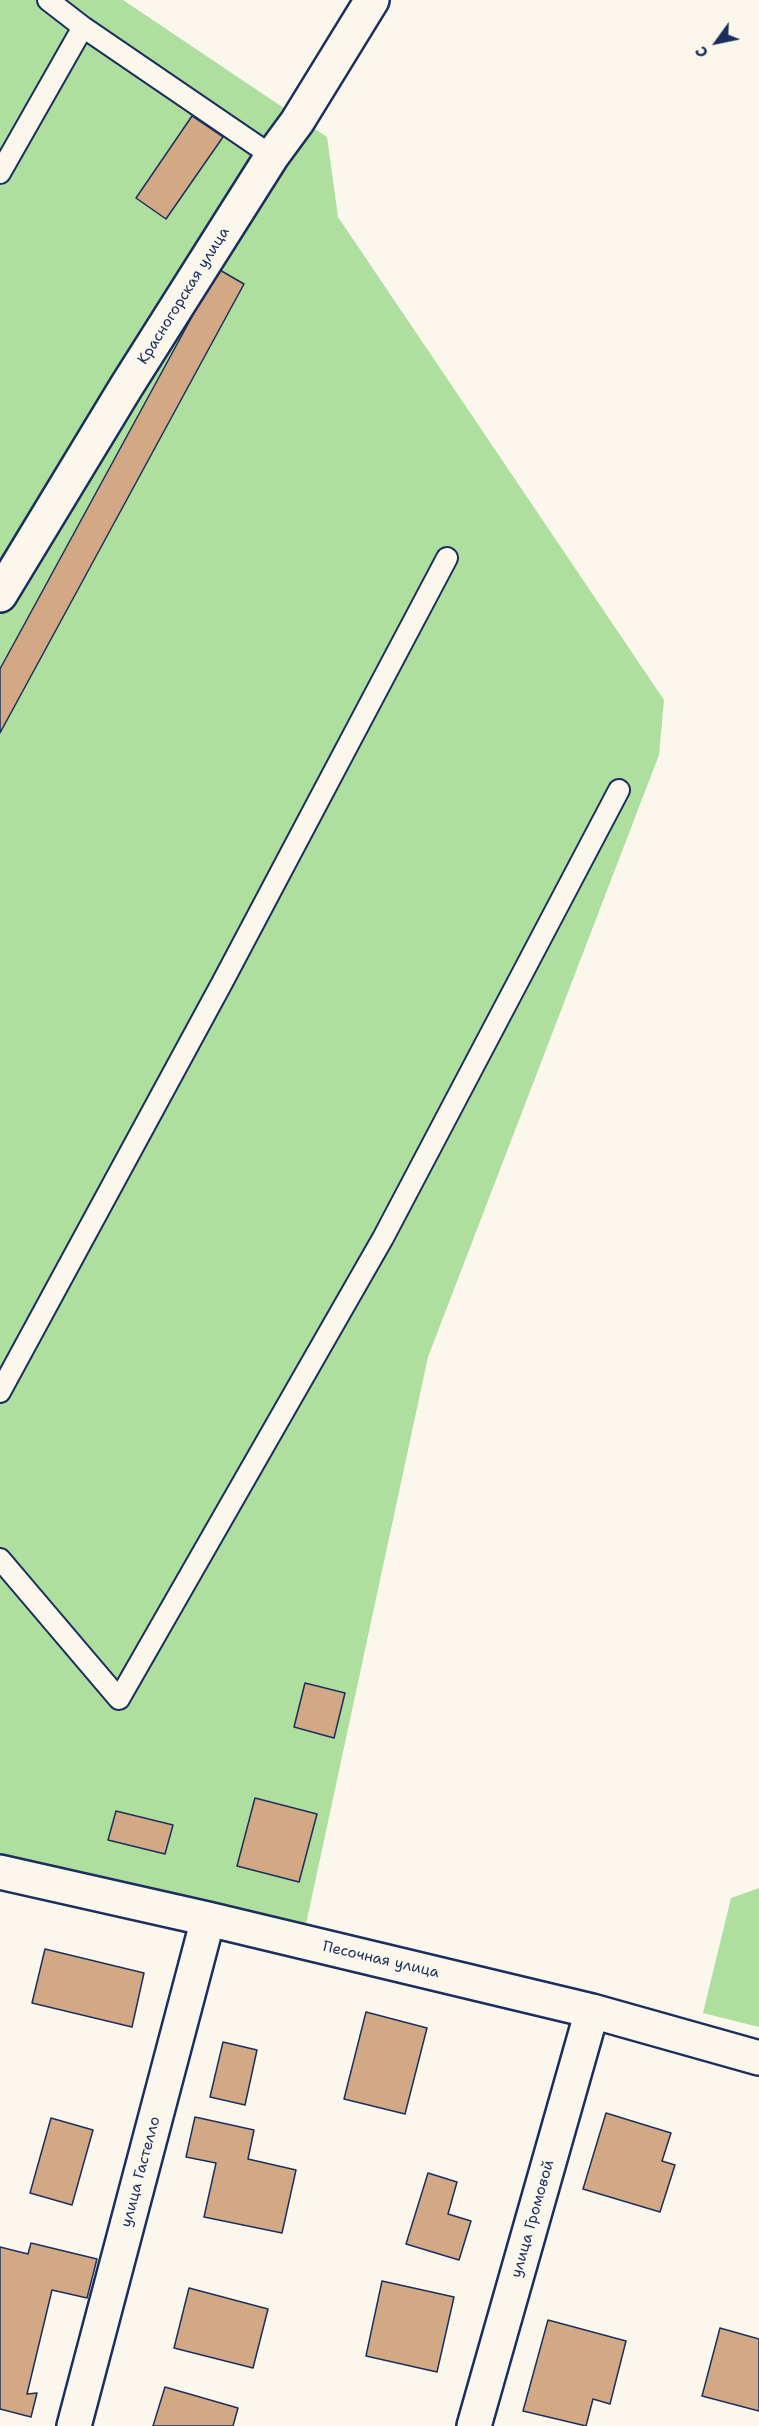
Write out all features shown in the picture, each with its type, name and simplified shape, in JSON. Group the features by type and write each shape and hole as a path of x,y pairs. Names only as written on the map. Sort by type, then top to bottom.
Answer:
{"street":[{"name":"Красногорская улица","path":"0,595 126,387 272,156 297,122 372,0"},
{"name":"Песочная улица","path":"0,1872 592,2011 759,2058"},
{"name":"улица Гастелло","path":"74,2426 208,1919"},
{"name":"улица Громовой","path":"474,2426 592,2011"}],"lane":[{"path":"48,0 83,27 272,156"},
{"path":"0,173 83,27"},
{"path":"0,1392 222,983 447,558"},
{"path":"0,1559 119,1699 382,1238 619,790"}],"green space":[{"path":"0,0 123,0 327,137 338,217 664,700 659,755 428,1357 300,1952 0,1878"},
{"path":"759,1888 759,2027 703,2013 731,1898"}],"building":[{"path":"192,116 223,137 166,219 136,198"},
{"path":"218,269 244,284 0,733 0,669"},
{"path":"305,1683 345,1693 334,1738 294,1727"},
{"path":"255,1798 317,1814 299,1882 237,1866"},
{"path":"116,1811 173,1825 165,1854 108,1840"},
{"path":"45,1949 144,1973 132,2027 32,2003"},
{"path":"366,2012 427,2028 405,2114 344,2099"},
{"path":"223,2042 257,2050 245,2105 210,2097"},
{"path":"606,2113 671,2133 662,2161 675,2165 660,2212 583,2189"},
{"path":"195,2117 254,2130 248,2159 296,2170 282,2233 204,2217 216,2163 186,2157"},
{"path":"51,2118 93,2130 72,2205 30,2193"},
{"path":"428,2173 457,2182 448,2214 471,2221 459,2260 406,2244"},
{"path":"31,2243 97,2259 87,2298 52,2290 27,2394 37,2393 31,2417 0,2409 0,2247 28,2254"},
{"path":"382,2281 454,2297 437,2372 366,2356"},
{"path":"189,2288 268,2309 253,2368 174,2348"},
{"path":"548,2320 626,2341 610,2404 593,2399 586,2426 523,2411"},
{"path":"720,2328 759,2339 759,2411 702,2396"},
{"path":"165,2387 238,2408 233,2426 153,2426"}]}
